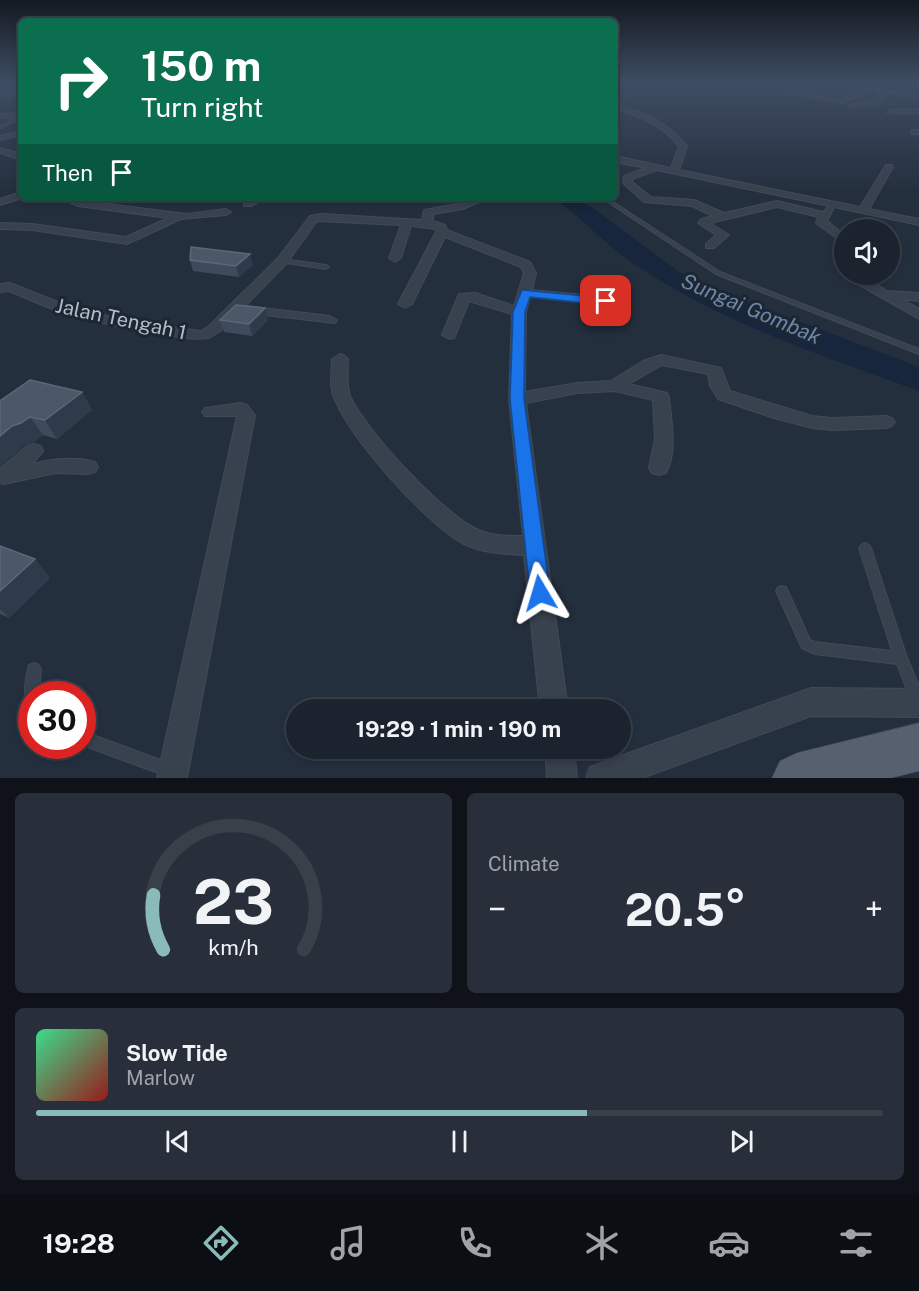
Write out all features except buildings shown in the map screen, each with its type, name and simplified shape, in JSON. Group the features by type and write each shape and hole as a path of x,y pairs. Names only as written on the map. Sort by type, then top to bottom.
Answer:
{"main road":[{"path":"797,778 919,747"}],"street":[{"path":"649,119 674,133 683,146 674,171"},
{"path":"0,138 18,134"},
{"path":"0,150 18,157"},
{"path":"618,160 919,222"},
{"path":"863,210 889,167"},
{"path":"656,168 627,178 628,183 648,200 694,203 724,217"},
{"path":"0,202 18,196"},
{"path":"74,201 180,216 226,212"},
{"path":"248,204 254,201"},
{"path":"405,304 412,284 428,260 442,232 441,227 428,217 427,201"},
{"path":"232,309 282,261 314,218 407,222 475,201"},
{"path":"710,246 723,235 703,223 724,217 777,204 824,215"},
{"path":"834,204 821,222 834,232"},
{"path":"0,226 127,241 180,216"},
{"path":"395,258 407,222"},
{"path":"442,232 526,265 530,273 519,312 517,399 553,699"},
{"path":"869,285 919,315"},
{"name":"Jalan Tengah 1","path":"2,287 69,311 142,328 204,335 232,309"},
{"path":"526,293 606,301"},
{"path":"884,293 919,297"},
{"path":"449,335 464,297 475,297 519,312"},
{"path":"232,309 330,320"},
{"path":"340,359 341,394 354,418 418,494 448,522 472,537 504,545 535,546"},
{"path":"615,386 649,364 661,360 716,371 718,386 724,396 780,414 822,423 886,422"},
{"path":"517,399 577,388 615,386 661,397 664,439 659,468"},
{"path":"173,775 246,415 241,409 211,412"},
{"path":"2,478 34,451"},
{"path":"2,478 55,466 88,467"},
{"path":"602,778 811,702 919,703"},
{"path":"560,759 562,778"}],"lane":[{"path":"0,127 13,121 12,119"},
{"path":"609,201 718,273 919,352"},
{"path":"282,261 326,267"},
{"path":"865,548 901,658 919,703"},
{"path":"782,591 806,644 815,648 901,658"},
{"path":"33,681 34,669"},
{"path":"96,744 173,775"}],"water":[{"name":"Sungai Gombak","path":"557,201 581,201 593,208 690,280 919,367 919,391 771,336 699,302 631,262"}],"route":[{"path":"540,593 517,399 519,312 526,293 606,301"}]}
